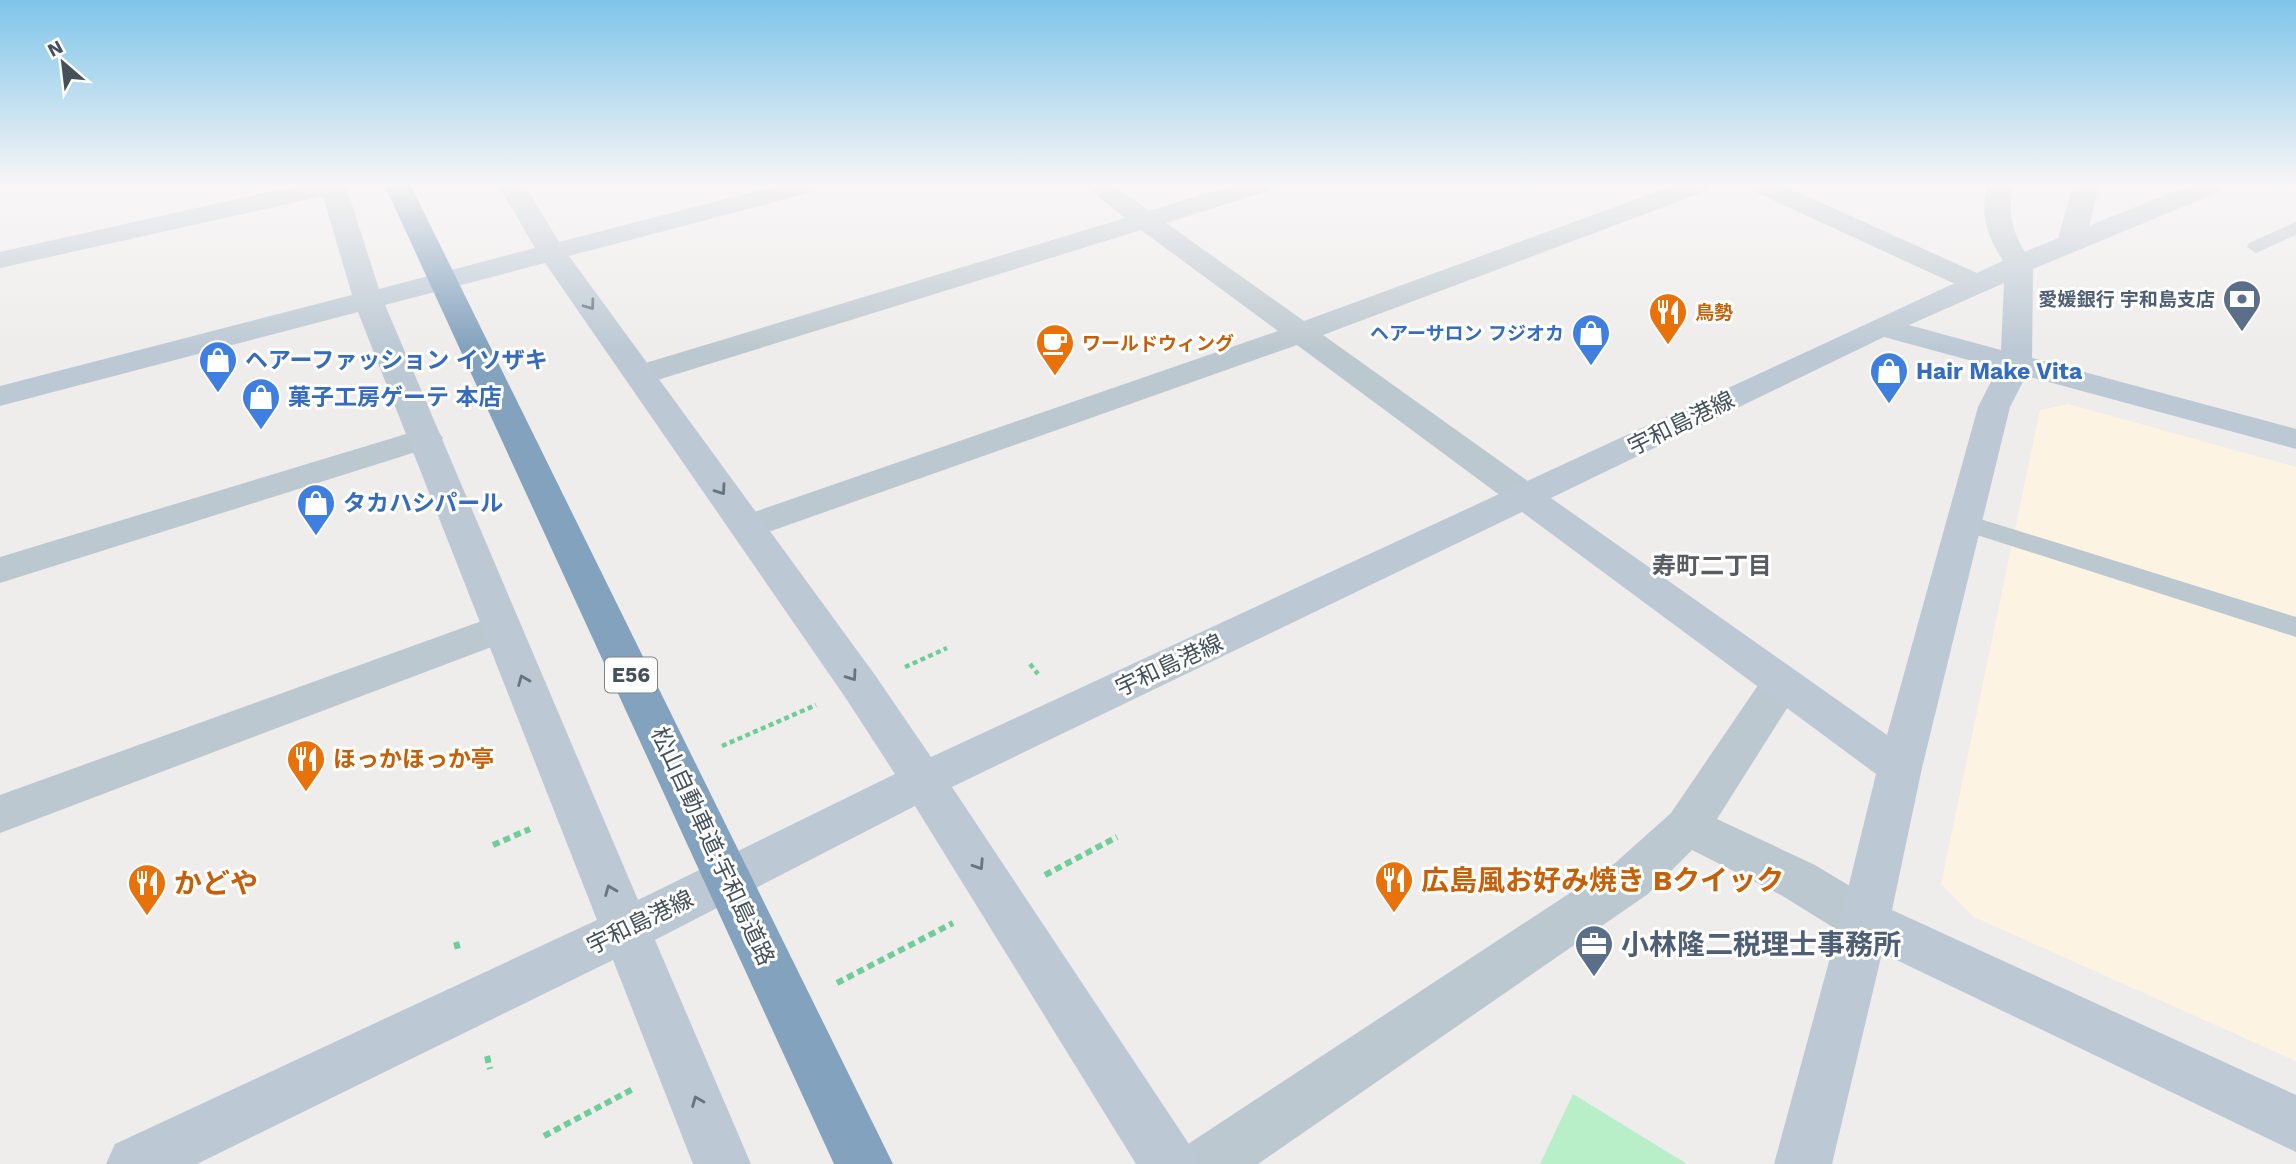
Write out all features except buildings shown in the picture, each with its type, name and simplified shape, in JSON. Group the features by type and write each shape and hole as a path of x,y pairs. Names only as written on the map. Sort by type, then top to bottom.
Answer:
{"highway":[{"name":"松山自動車道;宇和島道路","path":"424,240 864,1164"}],"street":[{"path":"0,260 88,240"},
{"path":"349,240 368,300 722,1164"},
{"path":"544,240 923,781 1169,1164"},
{"path":"0,396 600,240"},
{"path":"640,375 1082,240"},
{"path":"1172,240 1899,768"},
{"path":"747,527 1301,334 1552,240"},
{"path":"1882,240 1978,284"},
{"path":"1803,1164 1865,921 1899,768 1994,407 2016,364 2019,264 2004,240"},
{"name":"宇和島港線","path":"135,1164 626,930 923,781 1881,327 2075,240"},
{"path":"1881,327 2296,439"},
{"path":"0,570 426,438"},
{"path":"0,814 501,628"},
{"path":"1208,1164 1631,879 1687,826 1782,683"},
{"path":"1687,826 1798,880 1865,921 2296,1124"}],"lane":[{"path":"2256,247 2270,240"},
{"path":"1964,522 2296,627"}],"shaded area":[{"path":"2068,404 2296,467 2296,1061 1974,917 1941,884 2040,410"}],"green space":[{"path":"1573,1094 1687,1164 1540,1164"}],"place":[{"name":"愛媛銀行 宇和島支店","path":"2242,333"},
{"name":"鳥勢","path":"1668,346"},
{"name":"ヘアーサロン フジオカ","path":"1591,367"},
{"name":"ワールドウィング","path":"1055,377"},
{"name":"ヘアーファッション イソザキ","path":"218,394"},
{"name":"Hair Make Vita","path":"1889,405"},
{"name":"菓子工房ゲーテ 本店","path":"261,431"},
{"name":"タカハシパール","path":"316,537"},
{"name":"ほっかほっか亭","path":"306,793"},
{"name":"広島風お好み焼き Bクイック","path":"1394,914"},
{"name":"かどや","path":"147,917"},
{"name":"小林隆二税理士事務所","path":"1594,978"}],"district":[{"name":"寿町二丁目","path":"1712,566"}]}
